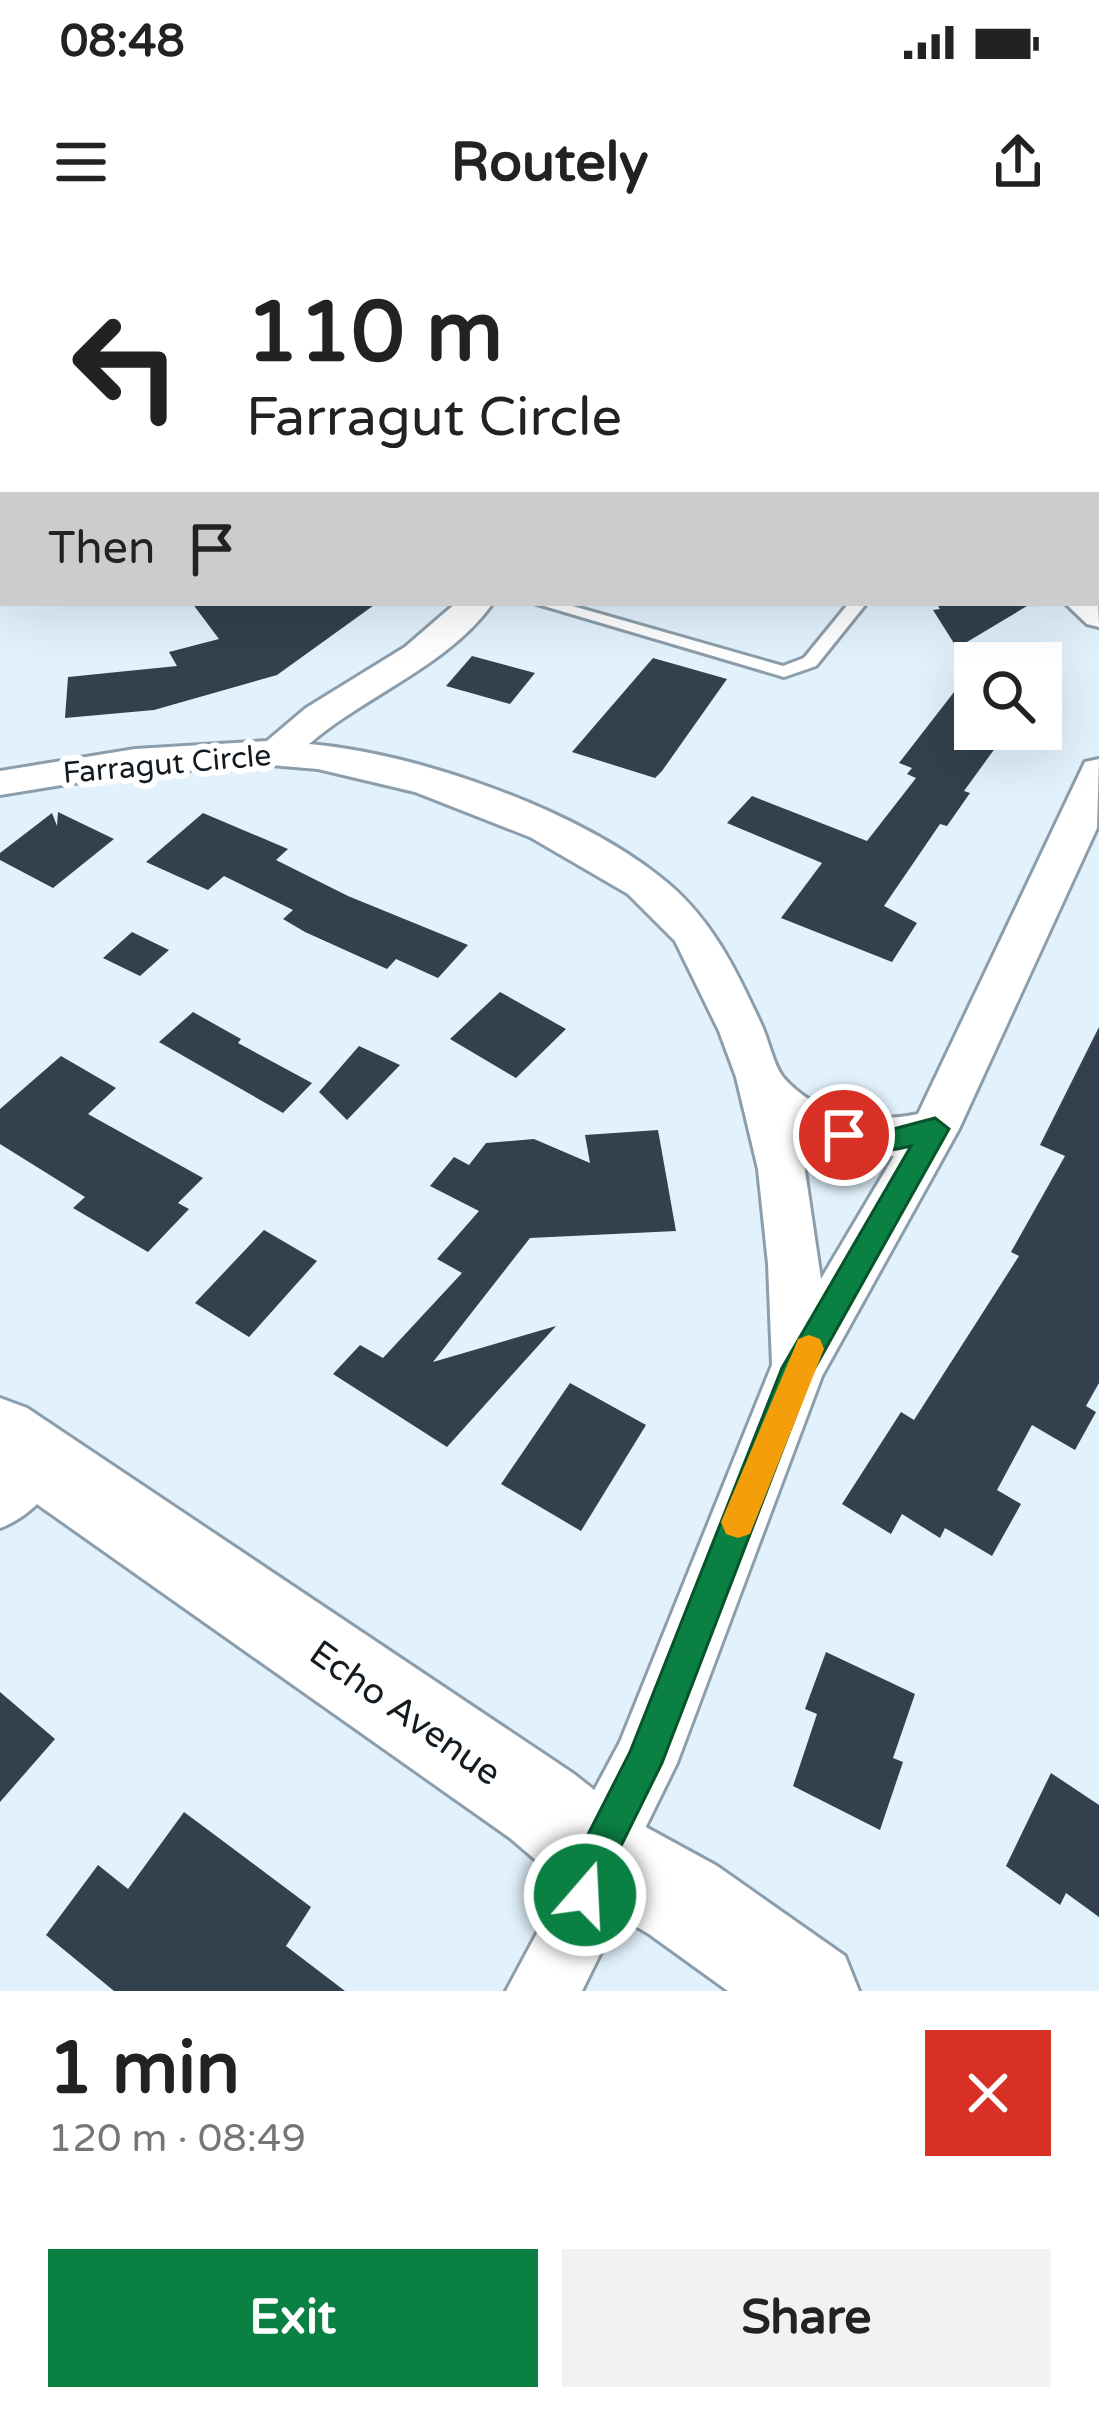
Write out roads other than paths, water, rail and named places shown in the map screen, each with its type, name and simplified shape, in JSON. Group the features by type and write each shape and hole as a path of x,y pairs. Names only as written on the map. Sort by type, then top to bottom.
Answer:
{"main road":[{"name":"Echo Avenue","path":"13,1464 542,1807 598,1852 682,1900 810,1991"}],"street":[{"path":"276,753 319,716 418,655 473,606"},
{"name":"Farragut Circle","path":"0,783 126,763 276,753 466,794 532,820 608,859 678,915 734,1012 766,1089 793,1219 798,1368"},
{"path":"542,1991 573,1938 598,1852 644,1763 798,1368 935,1129 1077,828 1099,771"},
{"path":"766,1089 807,1123 844,1135 886,1142 935,1129"}],"lane":[{"path":"553,606 784,673 811,662 855,606"}]}
